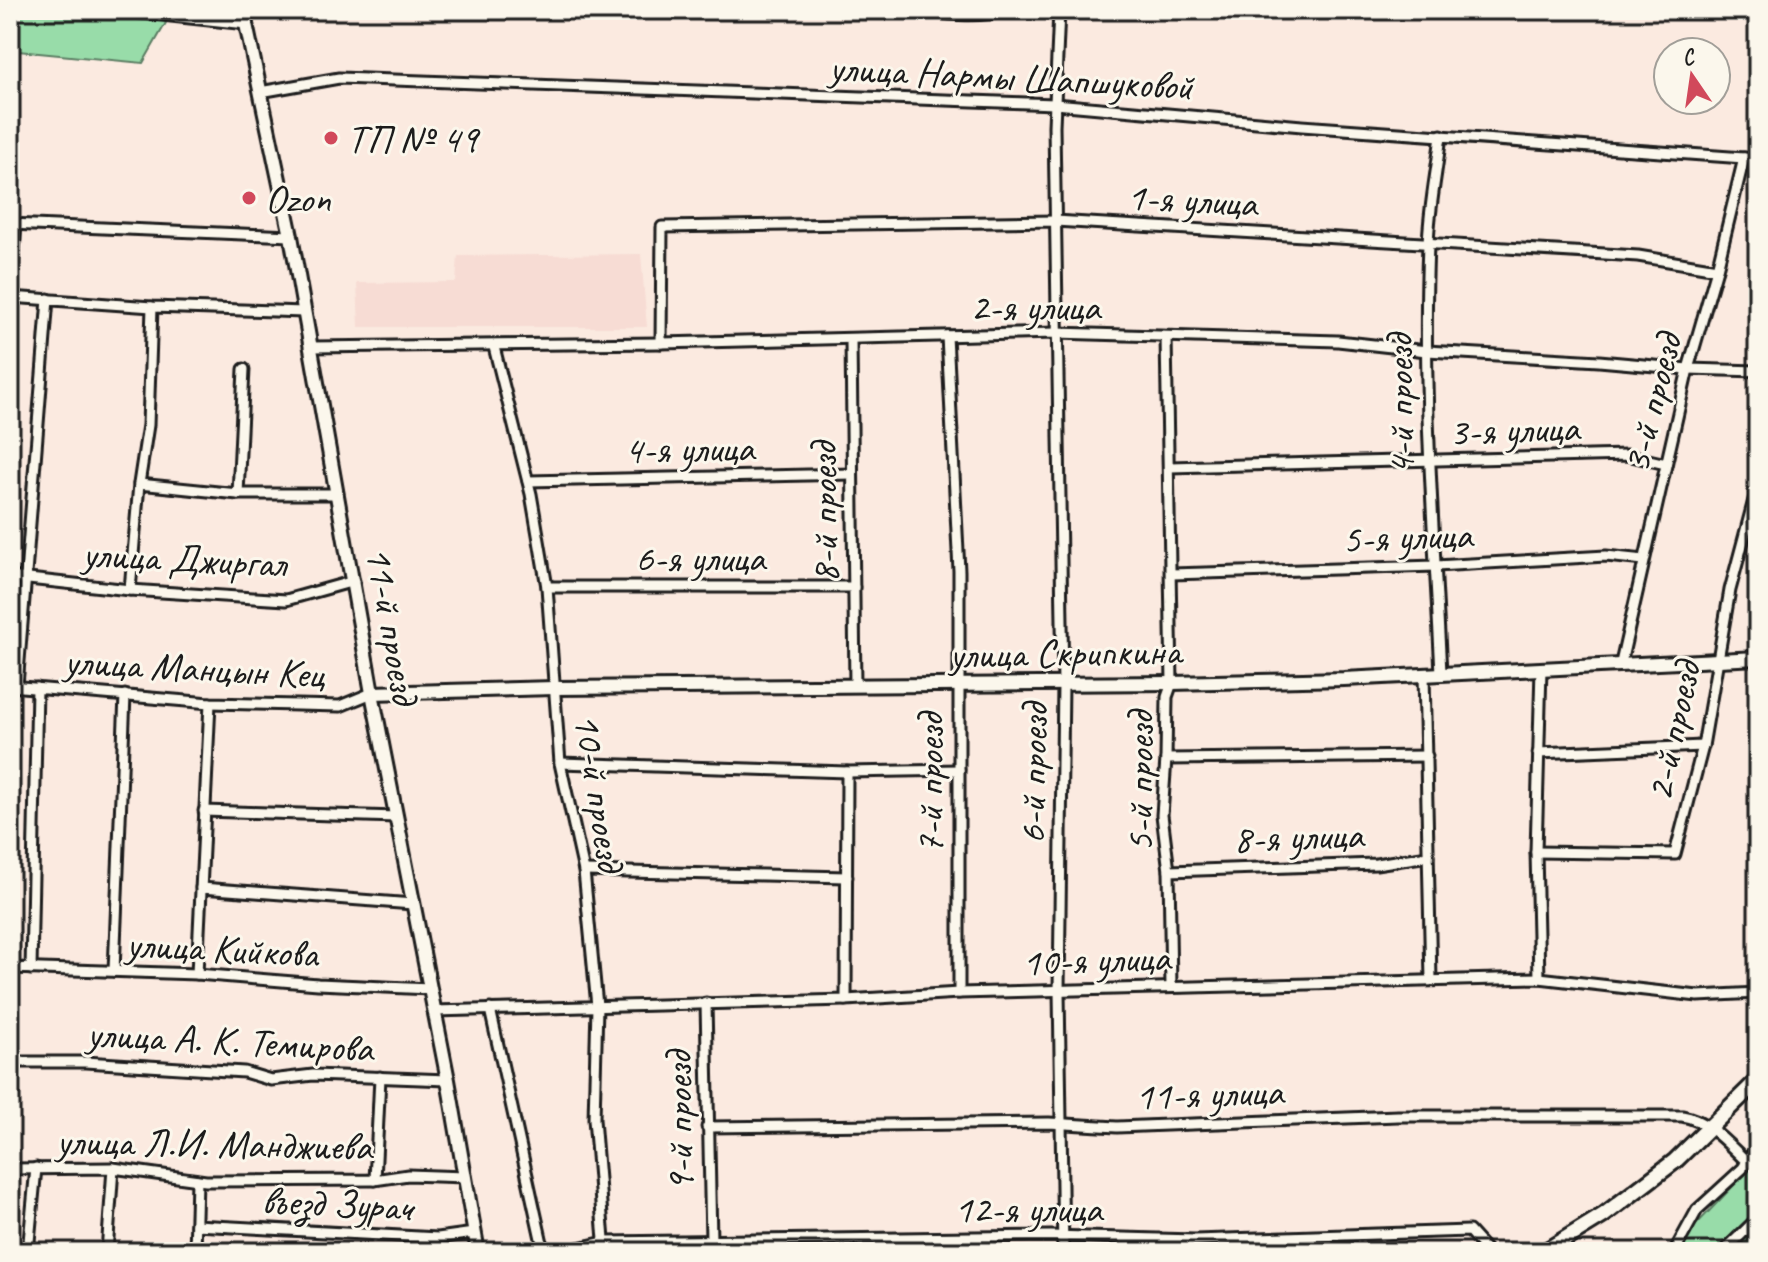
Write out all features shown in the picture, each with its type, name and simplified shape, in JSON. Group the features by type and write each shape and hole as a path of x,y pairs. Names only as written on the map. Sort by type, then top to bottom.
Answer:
{"main road":[{"path":"1544,1252 1616,1206 1675,1161 1758,1080"}],"street":[{"path":"114,10 247,24"},
{"name":"11-й проезд","path":"243,10 291,236 372,693 448,1080 478,1252"},
{"path":"907,10 957,16 983,16 1010,10"},
{"name":"6-й проезд","path":"1059,10 1055,221 1063,684 1059,991 1063,1252"},
{"name":"улица Нармы Шапшуковой","path":"260,92 339,78 1055,104 1758,159"},
{"name":"4-й проезд","path":"1441,135 1428,242 1427,351 1428,462 1441,673"},
{"name":"3-й проезд","path":"1621,663 1688,369 1744,158"},
{"name":"1-я улица","path":"661,343 662,227 1055,221 1638,256 1717,269"},
{"path":"291,236 13,224 10,297 152,307 304,312"},
{"path":"13,686 26,578 48,299"},
{"path":"130,590 139,484 148,425 152,307"},
{"name":"2-я улица","path":"311,347 494,347 1056,333 1338,341 1427,351 1758,371"},
{"name":"7-й проезд","path":"947,336 959,571 959,993"},
{"name":"5-й проезд","path":"1166,337 1172,683 1167,697 1162,815 1169,871 1171,987"},
{"name":"8-й проезд","path":"851,340 855,686"},
{"name":"10-й проезд","path":"494,347 528,481 547,587 560,763 584,871 597,1006 594,1119 605,1247"},
{"path":"238,494 244,369"},
{"name":"3-я улица","path":"1170,467 1627,455 1666,464"},
{"name":"4-я улица","path":"528,481 852,474"},
{"path":"139,484 238,494 336,494"},
{"name":"2-й проезд","path":"1536,852 1675,854 1703,746 1730,590 1758,485"},
{"name":"5-я улица","path":"1171,574 1436,566 1606,556 1644,560"},
{"name":"улица Джиргал","path":"10,577 130,590 286,600 354,581"},
{"name":"6-я улица","path":"547,587 854,587"},
{"name":"улица Скрипкина","path":"372,693 554,688 1172,683 1758,658"},
{"path":"1539,978 1536,852 1541,668"},
{"path":"1424,674 1431,980"},
{"name":"улица Манцын Кец","path":"13,686 210,703 340,706 372,693"},
{"path":"31,969 37,688"},
{"path":"114,971 125,695"},
{"path":"197,974 210,703"},
{"path":"1538,753 1703,746"},
{"path":"1166,759 1427,756"},
{"path":"560,763 847,772 959,770"},
{"path":"846,1000 847,772"},
{"path":"204,811 397,817"},
{"name":"8-я улица","path":"1169,871 1376,864 1428,856"},
{"path":"584,871 847,877"},
{"path":"201,888 413,904"},
{"name":"улица Кийкова","path":"10,968 197,974 430,989"},
{"name":"10-я улица","path":"434,1011 1539,978 1698,996 1758,993"},
{"name":"9-й проезд","path":"706,1003 711,1240"},
{"path":"490,1009 544,1252"},
{"name":"улица А. К. Темирова","path":"10,1062 85,1062 244,1072 271,1080 313,1075 448,1080"},
{"path":"375,1180 380,1077"},
{"name":"11-я улица","path":"707,1127 1062,1124 1117,1127 1398,1116 1682,1116 1710,1128"},
{"path":"1710,1128 1747,1162"},
{"path":"1674,1252 1697,1210 1747,1162 1758,1145"},
{"path":"28,1252 36,1168"},
{"path":"107,1252 113,1168"},
{"name":"улица Л.И. Манджиева","path":"10,1169 113,1168 197,1180 375,1180 408,1175 465,1177"},
{"path":"195,1252 197,1180"},
{"path":"1723,1252 1758,1218"},
{"name":"въезд Зурач","path":"196,1225 438,1238 474,1233"},
{"name":"12-я улица","path":"559,1252 711,1240 1063,1236 1195,1240 1469,1231 1488,1252"}],"shaded area":[{"path":"641,254 647,327 359,327 357,283 456,282 458,256"}],"green space":[{"path":"10,10 57,10 167,21 143,63 18,51 10,59"},
{"path":"1758,1160 1758,1252 1670,1252"}],"place":[{"name":"ТП № 49","path":"331,138"},
{"name":"Ozon","path":"249,198"}]}
